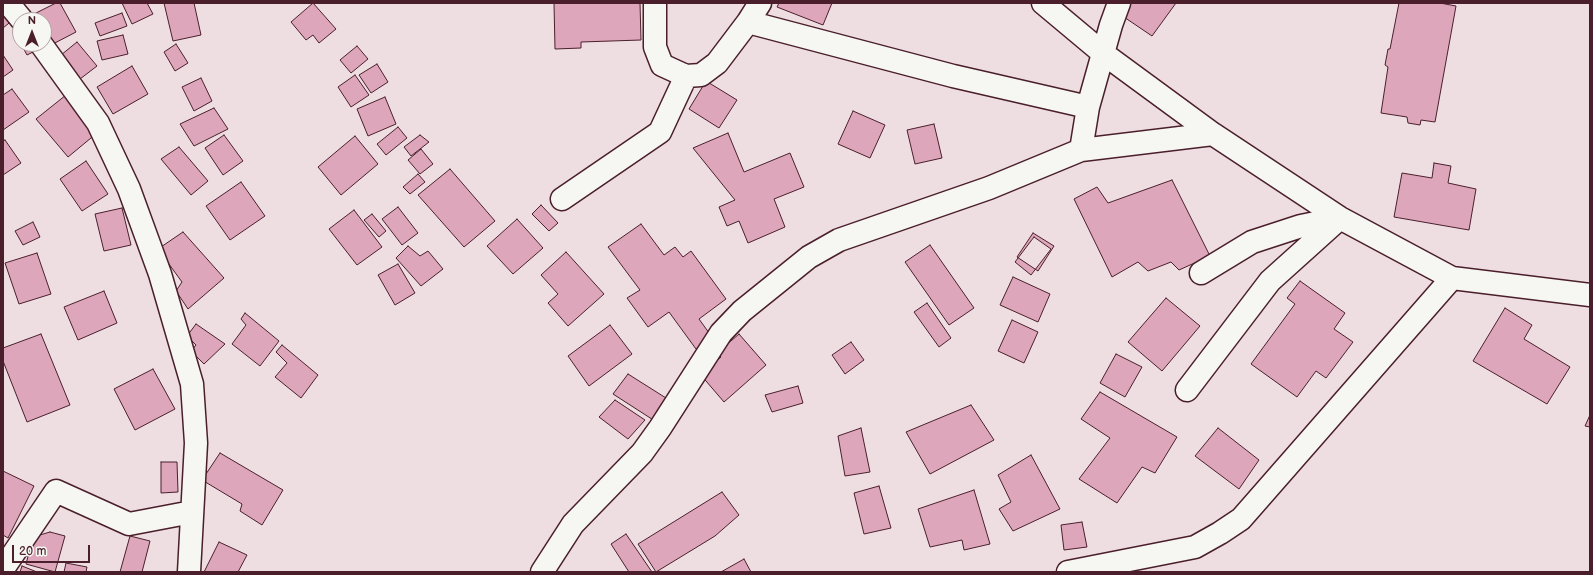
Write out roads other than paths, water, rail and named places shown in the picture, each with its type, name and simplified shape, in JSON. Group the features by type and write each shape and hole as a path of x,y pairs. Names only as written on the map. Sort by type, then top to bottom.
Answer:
{"street":[{"path":"8,3 15,12"},
{"path":"655,3 655,47 662,65 686,76 701,75 717,63 748,22 760,3"},
{"path":"1043,3 1104,54 1213,134 1340,218 1452,278 1590,295"},
{"path":"1080,150 1088,107 1111,25 1119,3"},
{"path":"748,22 953,76 1088,107"},
{"path":"47,52 98,124 129,189 160,274 192,384 196,443 190,572"},
{"path":"562,199 660,132 686,76"},
{"path":"542,572 574,524 642,453 660,428 721,333 742,311 809,257 839,240 989,188 1080,150 1213,134"},
{"path":"1201,273 1252,242 1301,226 1340,218"},
{"path":"1187,390 1270,282 1340,218"},
{"path":"1068,572 1195,547 1241,519 1452,278"},
{"path":"3,569 56,491 129,524 192,512"}]}
